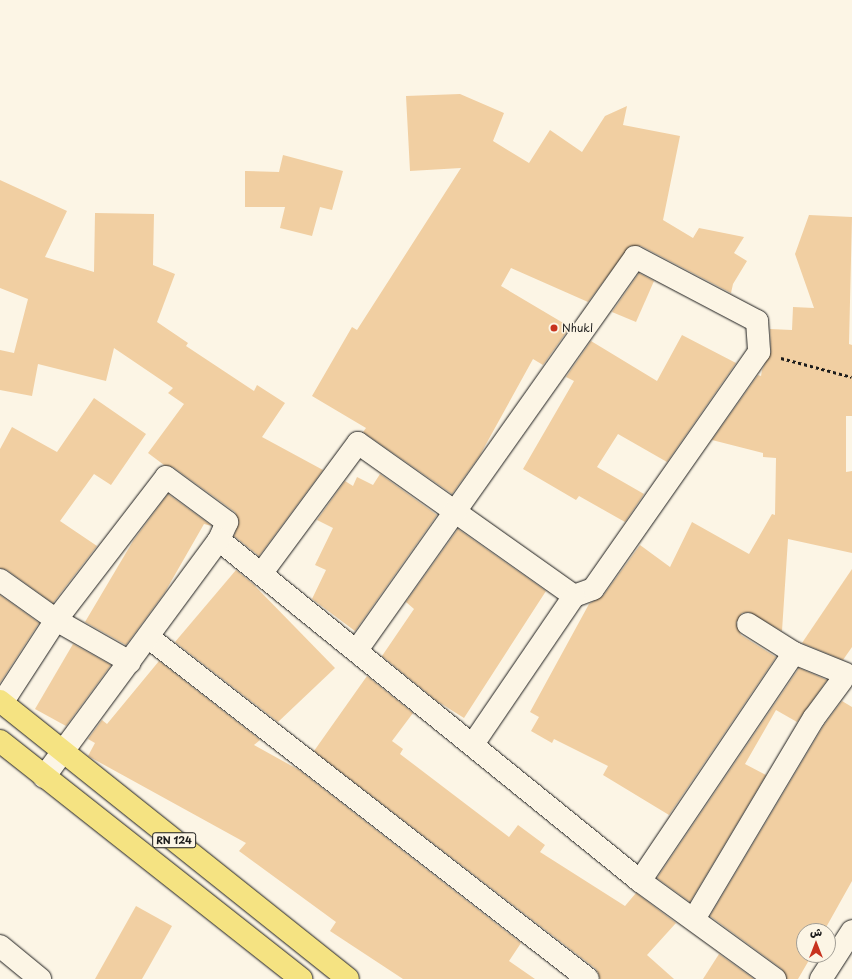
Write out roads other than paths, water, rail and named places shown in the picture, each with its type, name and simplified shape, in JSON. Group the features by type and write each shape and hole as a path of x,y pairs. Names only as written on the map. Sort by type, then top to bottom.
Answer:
{"main road":[{"name":"RN 124","path":"1,702 348,979"},
{"name":"RN 124","path":"0,741 301,979"}],"street":[{"path":"357,650 635,257 757,321 759,352 593,589 574,596 472,744"},
{"path":"261,574 358,443 574,596"},
{"path":"1,702 56,620 166,477 227,522 219,540 64,752 44,777"},
{"path":"219,540 640,880 775,979"},
{"path":"0,580 56,620 130,662"},
{"path":"694,919 814,718 848,676 794,653 748,624"},
{"path":"148,637 588,979"},
{"path":"640,880 794,653"},
{"path":"821,979 852,932"},
{"path":"0,946 40,979"}],"place":[{"name":"Nhukl","path":"554,328"}]}
